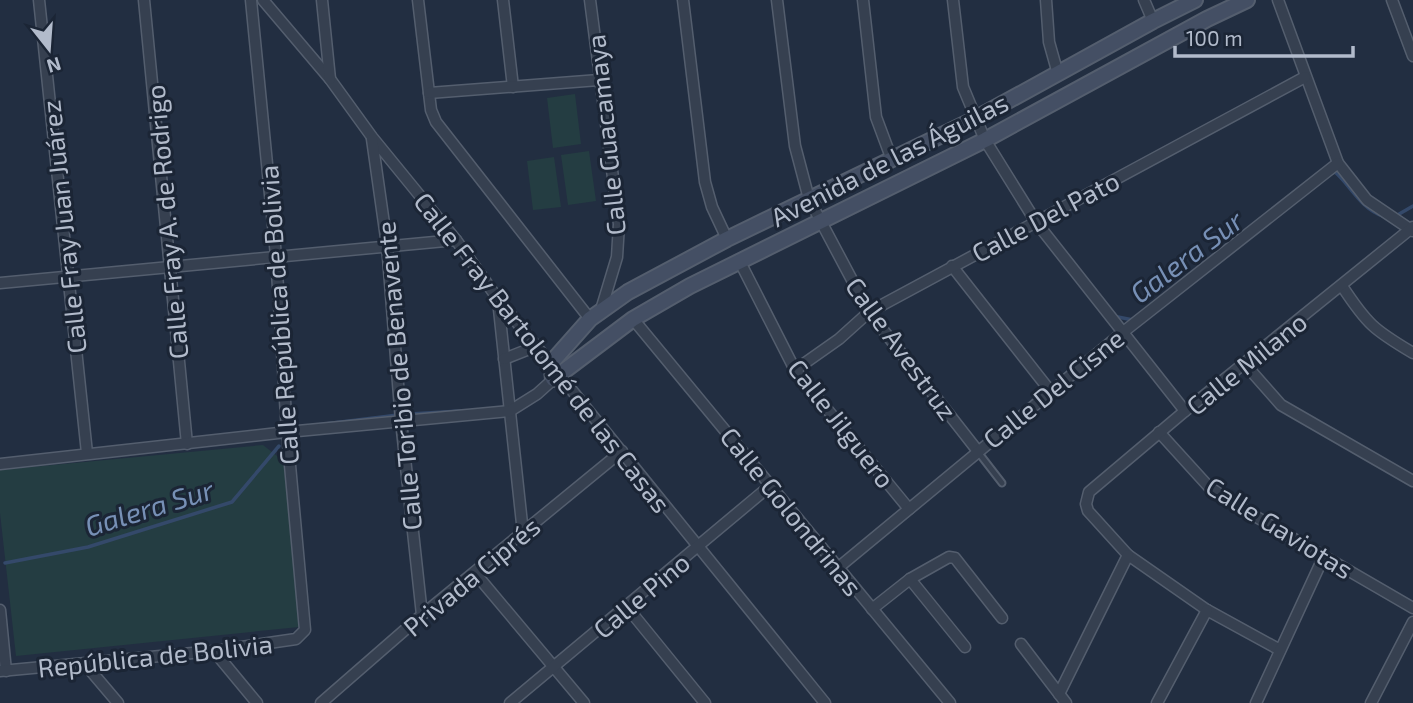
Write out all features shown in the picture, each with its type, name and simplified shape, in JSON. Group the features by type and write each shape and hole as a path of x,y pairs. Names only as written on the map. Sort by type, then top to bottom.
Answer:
{"street":[{"name":"Calle Fray Juan Juárez","path":"39,0 87,453"},
{"name":"Calle Fray A. de Rodrigo","path":"145,0 187,444"},
{"name":"Calle República de Bolivia","path":"251,0 276,256 287,432 305,630"},
{"name":"Calle Fray Bartolomé de las Casas","path":"263,0 330,79 555,372 825,703"},
{"path":"322,0 330,79"},
{"path":"418,0 431,110 436,122 596,315"},
{"path":"503,0 513,87"},
{"name":"Calle Guacamaya","path":"590,0 619,225 617,257 596,315"},
{"path":"683,0 705,182 712,207 727,239"},
{"name":"Calle Avestruz","path":"777,0 795,145 808,199 869,312 977,450"},
{"path":"863,0 876,117 892,160"},
{"path":"953,0 963,87 985,140 1036,222 1185,411"},
{"path":"1046,0 1049,42 1058,74"},
{"path":"1144,0 1153,21"},
{"name":"Avenida de las Águilas","path":"555,372 596,315 628,292 727,239 975,119 1195,0"},
{"name":"Avenida de las Águilas","path":"555,372 633,319 739,260 985,140 1247,0"},
{"path":"1278,0 1338,163 1367,200 1412,229"},
{"path":"1392,0 1413,56"},
{"name":"Calle Del Pato","path":"795,370 839,339 869,312 1306,77"},
{"path":"429,93 599,80"},
{"name":"Calle Toribio de Benavente","path":"372,137 387,246 401,421 422,615"},
{"name":"Calle Del Cisne","path":"839,567 1122,332 1338,163"},
{"name":"Calle Milano","path":"1128,555 1088,511 1086,504 1089,492 1159,432 1412,229"},
{"path":"0,283 456,240"},
{"name":"Calle Jilguero","path":"739,260 795,370 909,509"},
{"path":"952,266 1051,392"},
{"path":"1342,286 1363,318 1374,329 1413,353"},
{"path":"498,299 523,533"},
{"name":"Calle Golondrinas","path":"633,319 950,703"},
{"path":"504,359 537,346"},
{"path":"1244,363 1282,405 1413,481"},
{"path":"0,464 287,432 510,411 537,394 555,372"},
{"name":"Calle Gaviotas","path":"1159,432 1209,487 1234,505 1413,608"},
{"name":"Privada Ciprés","path":"321,703 422,615 622,451"},
{"name":"Calle Pino","path":"510,703 771,485"},
{"path":"1021,644 1063,699 1128,555 1207,610 1280,650"},
{"path":"1256,703 1324,556"},
{"path":"872,609 910,579 947,557 956,558 1002,618"},
{"path":"475,573 584,703"},
{"path":"910,579 965,646"},
{"path":"627,607 705,703"},
{"path":"0,610 3,671"},
{"path":"1157,703 1207,610"},
{"path":"1371,703 1413,622"},
{"name":"República de Bolivia","path":"3,671 214,652 296,639 305,630"},
{"path":"214,652 257,703"},
{"path":"85,664 118,703"},
{"path":"333,693 341,703"}],"lane":[{"name":"Calle Avestruz","path":"977,450 1002,483"}],"green space":[{"path":"575,94 581,144 553,148 547,98"},
{"path":"589,151 596,201 568,205 561,155"},
{"path":"554,157 561,207 533,210 527,161"},
{"path":"263,445 286,463 299,627 16,656 0,513 0,470"}],"waterway":[{"name":"Galera Sur","path":"1332,173 1335,172 1362,203 1383,216"},
{"name":"Galera Sur","path":"1394,217 1413,206"},
{"name":"Galera Sur","path":"865,295 875,307"},
{"name":"Galera Sur","path":"1113,316 1133,320"},
{"name":"Galera Sur","path":"410,414 460,411"},
{"name":"Galera Sur","path":"300,427 398,415"},
{"name":"Galera Sur","path":"5,563 88,547 232,502 279,446"}]}
